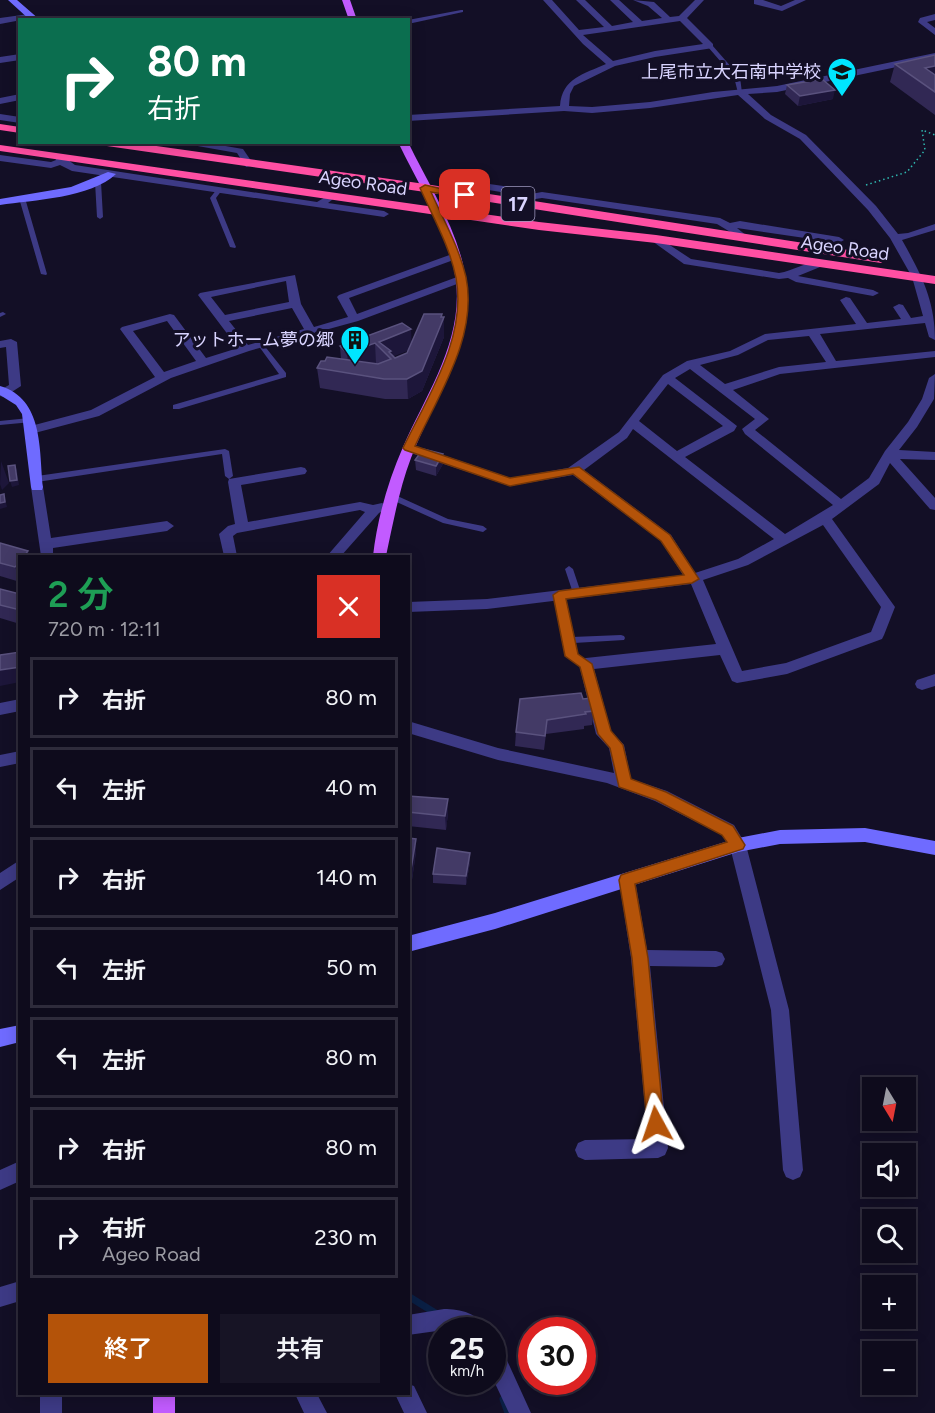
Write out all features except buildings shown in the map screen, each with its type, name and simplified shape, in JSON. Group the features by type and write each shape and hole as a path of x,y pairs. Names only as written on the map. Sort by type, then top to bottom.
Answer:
{"highway":[{"path":"0,128 18,130"},
{"name":"Ageo Road","path":"113,144 425,188 935,268"},
{"name":"Ageo Road","path":"0,148 60,160 539,226 656,239 935,280"}],"main road":[{"path":"346,0 352,18"},
{"path":"379,555 392,501 409,448 451,357 461,328 463,298 455,256 437,212 404,144"},
{"path":"164,1395 164,1413"}],"street":[{"path":"12,0 32,18"},
{"path":"547,0 563,14 596,56 612,64"},
{"path":"580,0 610,28"},
{"path":"614,0 640,24"},
{"path":"637,0 651,4 668,20"},
{"path":"578,33 682,18 700,0"},
{"path":"759,0 757,2 783,9 802,0"},
{"path":"682,18 710,46"},
{"path":"935,18 922,22 935,32"},
{"path":"0,21 18,19"},
{"path":"564,108 565,94 571,84 612,64 655,54 710,46"},
{"path":"410,118 564,108 592,110 650,105 777,89 935,56"},
{"path":"0,60 18,57"},
{"path":"740,92 768,117 802,137 873,208 895,237 917,277 935,337"},
{"path":"0,101 18,97"},
{"path":"0,117 18,120"},
{"path":"214,145 240,151 249,165"},
{"path":"0,158 51,165 60,160 72,168 384,214"},
{"path":"0,202 87,186 111,174"},
{"path":"462,183 523,192 529,196"},
{"path":"504,202 542,195 720,221 742,236"},
{"path":"319,205 332,196"},
{"path":"730,226 740,224 839,240"},
{"path":"895,237 909,236 935,227"},
{"path":"656,239 688,262 779,276 790,275 821,263"},
{"path":"354,319 343,297 455,256"},
{"path":"790,275 796,279 873,293"},
{"path":"245,349 204,295 291,277 295,304 311,332"},
{"path":"30,425 94,413 162,378 203,363 354,319 461,279"},
{"path":"846,300 864,327"},
{"path":"222,319 295,304"},
{"path":"899,307 908,322"},
{"path":"162,378 126,329 170,317 203,363"},
{"path":"409,448 510,482 575,470 619,440 667,378 691,364 734,353 765,337 931,319"},
{"path":"813,333 833,365"},
{"path":"0,345 11,342 15,386 2,391"},
{"path":"723,389 779,372 935,354"},
{"path":"691,364 763,419 748,429 749,431 842,506"},
{"path":"667,378 731,426 676,456"},
{"path":"410,607 487,604 694,578 743,562 825,518 874,481 889,454 913,424 928,399 935,378"},
{"path":"2,391 20,402 30,425 46,550 167,526"},
{"path":"633,423 785,541"},
{"path":"889,454 935,456"},
{"path":"889,454 935,506"},
{"path":"575,470 666,538 694,578 734,676 750,676 813,660 879,633 888,607 825,518"},
{"path":"242,528 234,482 301,471"},
{"path":"335,555 374,510 392,501"},
{"path":"230,555 226,534 242,528 360,506 374,510"},
{"path":"624,783 616,745 604,734 586,664 723,649"},
{"path":"0,708 18,705"},
{"path":"410,728 498,754 559,766 624,783 661,796 728,830 738,845 780,1011 793,1170"},
{"path":"0,760 18,758"},
{"path":"410,943 495,921 738,845 780,837 865,835 935,848"},
{"path":"0,883 18,869"},
{"path":"585,1150 658,1148 640,958 627,880"},
{"path":"640,958 716,959"},
{"path":"0,1038 18,1034"},
{"path":"0,1180 18,1172"},
{"path":"0,1297 18,1292"},
{"path":"410,1325 428,1322"},
{"path":"506,1383 520,1413"},
{"path":"51,1395 51,1413"},
{"path":"407,1395 416,1413"}],"lane":[{"path":"410,22 461,11"},
{"path":"710,46 737,77 740,92"},
{"path":"98,182 100,218"},
{"path":"219,190 213,198 232,247"},
{"path":"22,198 44,274"},
{"path":"176,406 283,375 261,345"},
{"path":"0,423 30,425"},
{"path":"37,483 225,451 229,476"},
{"path":"392,501 446,520 483,529"},
{"path":"569,569 577,593"},
{"path":"559,595 572,656 586,664"},
{"path":"568,640 621,638"}],"path":[{"path":"853,189 907,172 925,150 922,130 935,135"}],"waterway":[{"path":"410,1297 437,1314"},
{"path":"503,1399 508,1413"}],"place":[{"name":"上尾市立大石南中学校","path":"842,98"},
{"name":"アットホーム夢の郷","path":"355,366"}],"route":[{"path":"465,195 425,188 455,256 463,298 461,328 451,357 409,448 504,482 516,482 575,470 666,538 692,579 559,595 572,656 586,664 604,734 616,745 624,783 661,796 728,830 738,845 627,880 640,958 656,1124"}]}
